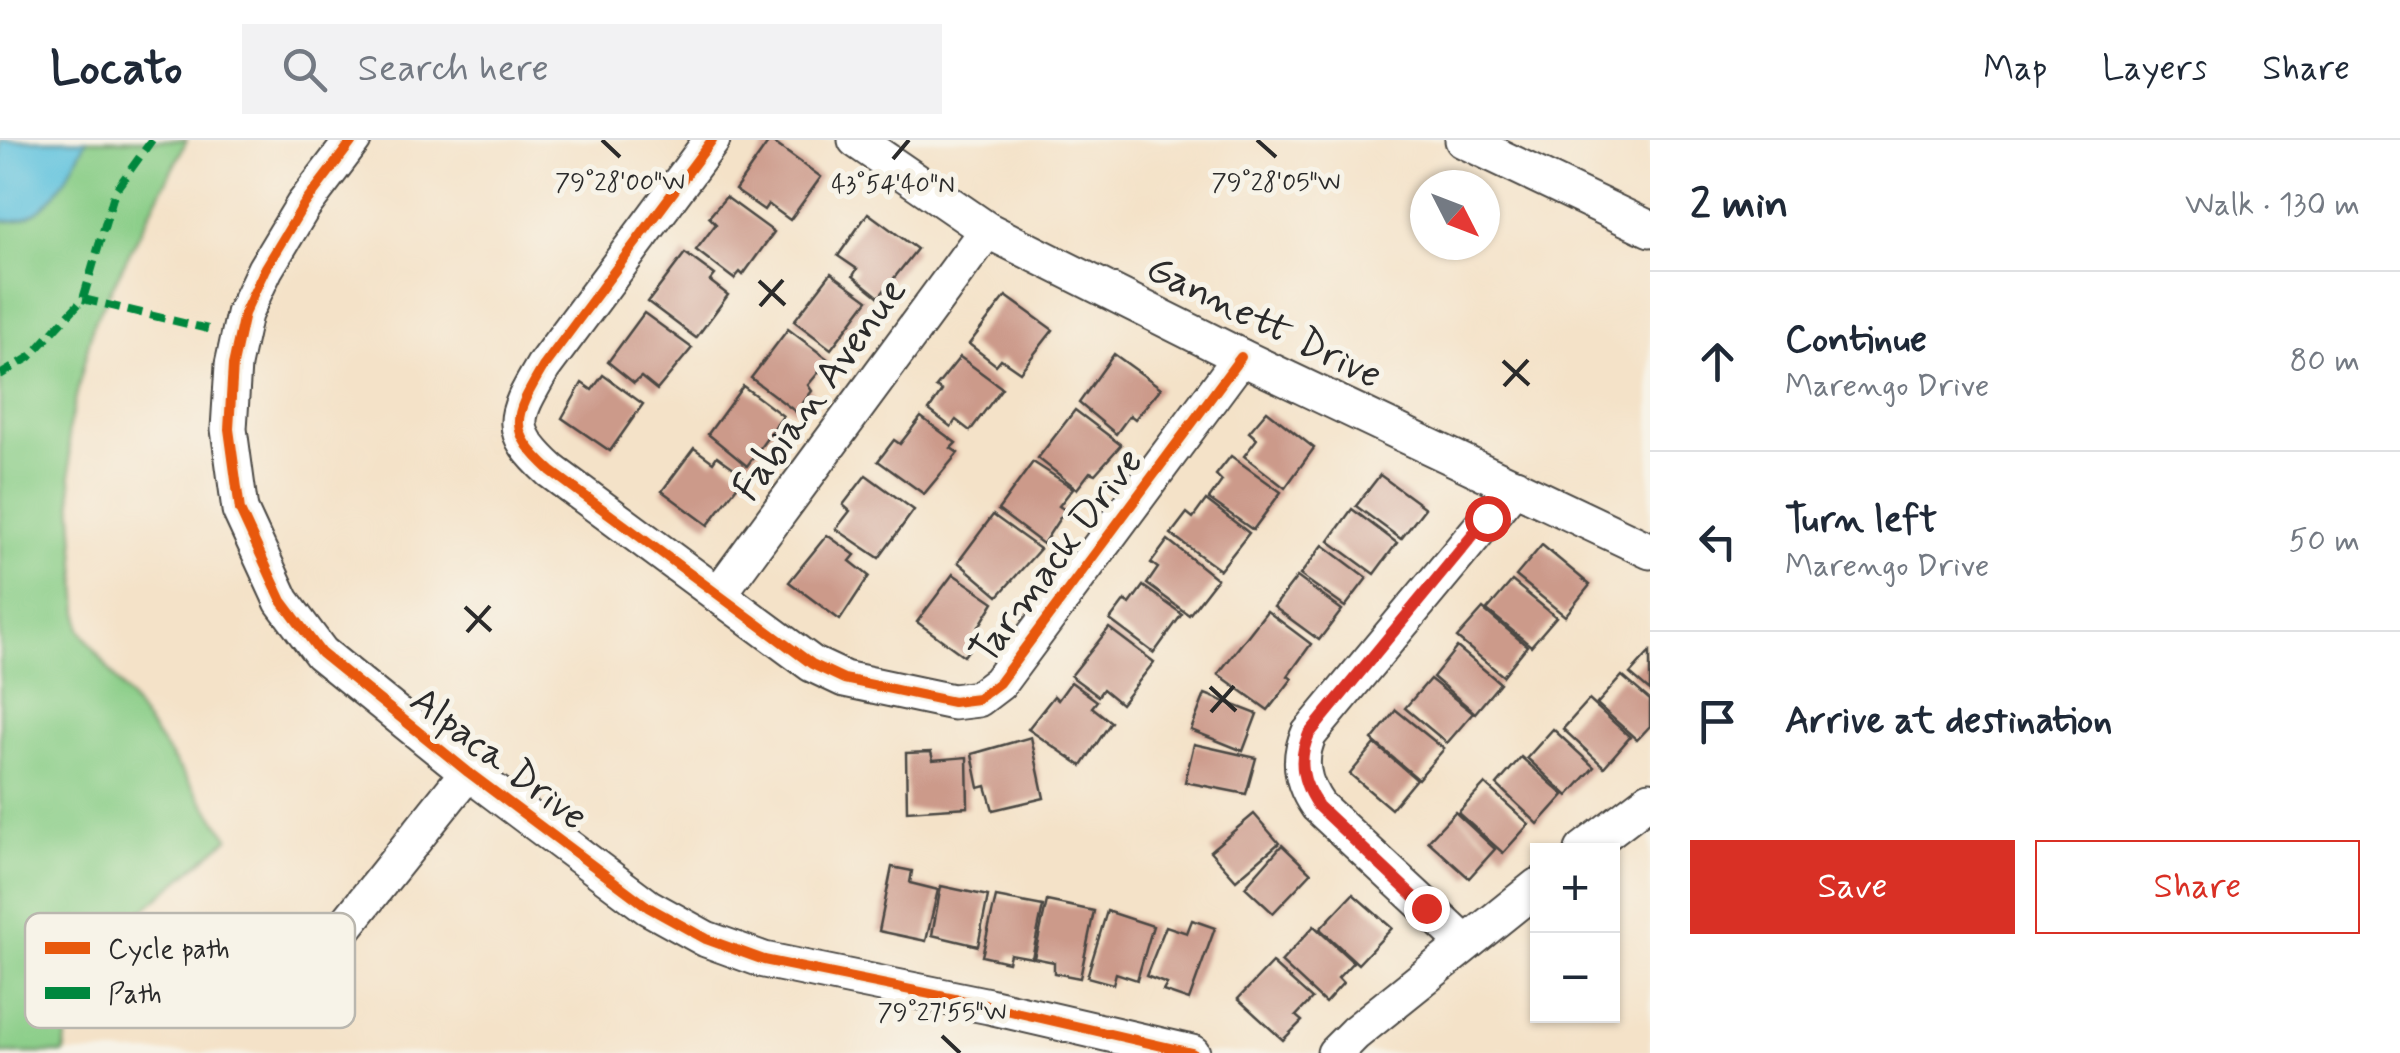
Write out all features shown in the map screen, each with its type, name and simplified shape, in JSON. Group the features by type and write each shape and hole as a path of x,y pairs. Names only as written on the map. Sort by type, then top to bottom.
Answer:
{"street":[{"name":"Alpaca Drive","path":"353,140 282,239 244,314 232,366 229,429 240,510 282,601 322,653 468,772 679,926 764,960 1192,1053"},
{"path":"712,140 544,367 522,402 518,424 526,448 551,471 718,595"},
{"name":"Gannett Drive","path":"856,140 987,230 1241,357 1650,551"},
{"path":"1463,140 1515,151 1650,229"},
{"name":"Fabian Avenue","path":"718,595 987,230"},
{"name":"Tarmack Drive","path":"718,595 783,646 844,678 953,702 978,699 999,683 1241,357"},
{"path":"1465,943 1318,806 1306,788 1302,749 1309,734 1514,486"},
{"path":"355,915 468,772"},
{"path":"1593,843 1650,798"},
{"path":"1335,1053 1530,892"}],"green space":[{"path":"0,140 187,140 93,325 68,431 80,629 229,838 140,913 25,913 25,1028 67,1028 64,1053 0,1053"}],"water":[{"path":"0,140 87,140 43,207 30,216 0,220"}],"building":[{"path":"770,140 821,177 790,220 768,204 764,210 735,190"},
{"path":"726,197 774,232 743,275 740,272 734,279 696,250 716,224 709,217"},
{"path":"868,213 917,249 879,297 853,276 857,269 838,256"},
{"path":"685,253 715,275 710,281 728,295 696,338 648,302"},
{"path":"831,273 868,300 831,349 794,321"},
{"path":"1006,296 1053,330 1020,372 1001,359 996,365 969,344"},
{"path":"644,313 692,348 657,390 641,377 634,383 608,362"},
{"path":"788,329 829,360 808,385 812,391 796,412 751,378"},
{"path":"1114,354 1161,388 1135,419 1130,415 1116,434 1079,403"},
{"path":"960,357 1002,388 970,431 956,420 951,427 929,410 942,391 936,387"},
{"path":"603,375 643,404 610,451 562,418 582,383 592,390"},
{"path":"743,386 783,416 747,466 708,434"},
{"path":"1075,410 1121,445 1077,489 1038,458"},
{"path":"1267,411 1314,448 1285,488 1244,456 1257,439 1249,432"},
{"path":"921,417 956,443 951,448 958,453 924,494 878,461 894,440 900,444"},
{"path":"694,448 713,462 717,456 745,476 708,525 662,491"},
{"path":"1231,456 1281,492 1253,530 1209,499 1222,481 1216,475"},
{"path":"1033,462 1073,488 1059,506 1065,510 1043,544 998,510"},
{"path":"866,475 914,510 879,558 836,529 850,511 843,505"},
{"path":"1380,475 1425,508 1401,539 1356,506"},
{"path":"1206,500 1249,533 1220,570 1171,534 1187,513 1193,518"},
{"path":"1352,509 1397,543 1374,574 1329,541"},
{"path":"993,515 1040,549 998,596 958,562"},
{"path":"827,535 855,555 850,561 869,576 840,620 789,582"},
{"path":"1168,540 1217,579 1189,615 1147,584 1158,568 1151,563"},
{"path":"1323,545 1367,578 1345,607 1300,575"},
{"path":"1542,545 1590,585 1565,616 1516,576"},
{"path":"953,574 994,602 964,656 917,622"},
{"path":"1297,577 1342,610 1319,640 1274,607"},
{"path":"1512,581 1556,617 1531,646 1487,610"},
{"path":"1143,586 1182,614 1154,653 1110,620 1125,600 1130,604"},
{"path":"1483,609 1527,646 1503,676 1457,638"},
{"path":"1267,611 1311,644 1288,676 1292,679 1268,710 1218,674"},
{"path":"1109,628 1154,662 1121,704 1103,689 1098,696 1071,676"},
{"path":"1457,647 1500,683 1475,713 1433,677"},
{"path":"1650,652 1650,691 1630,674"},
{"path":"1622,676 1650,700 1650,726 1637,740 1597,704"},
{"path":"1430,679 1473,713 1447,743 1405,708"},
{"path":"1071,682 1097,701 1092,707 1111,722 1082,766 1028,729 1054,696 1058,700"},
{"path":"1205,694 1257,714 1243,751 1191,730"},
{"path":"1589,700 1630,737 1604,767 1563,729"},
{"path":"1396,710 1444,749 1418,779 1372,740"},
{"path":"1553,729 1594,767 1568,796 1527,758"},
{"path":"1031,737 1044,798 993,810 986,786 979,788 972,754"},
{"path":"1194,744 1256,758 1246,794 1185,782"},
{"path":"1375,744 1416,779 1391,809 1350,774"},
{"path":"931,752 933,760 967,757 968,807 907,811 906,753"},
{"path":"1521,757 1564,795 1538,824 1497,785"},
{"path":"1485,784 1529,824 1503,853 1458,813"},
{"path":"1455,812 1495,849 1469,878 1428,841"},
{"path":"1254,814 1279,843 1236,880 1210,851"},
{"path":"1282,845 1311,873 1273,913 1245,887"},
{"path":"892,867 912,871 910,883 938,890 926,941 879,931"},
{"path":"941,886 988,896 978,946 932,935"},
{"path":"1353,894 1392,928 1358,964 1320,929"},
{"path":"996,897 1043,906 1032,958 1010,954 1008,962 982,956"},
{"path":"1047,901 1094,911 1080,978 1054,973 1054,962 1034,958"},
{"path":"1107,911 1153,926 1137,980 1116,973 1113,984 1087,977"},
{"path":"1192,920 1215,928 1189,1000 1163,991 1167,984 1146,976 1166,926 1187,933"},
{"path":"1314,926 1353,962 1338,978 1343,983 1325,1003 1281,962"},
{"path":"1272,963 1312,999 1296,1016 1302,1021 1283,1040 1238,999"}],"marked path":[{"path":"0,375 30,357 83,299 115,191 152,140"},
{"path":"83,299 208,329"}],"cycle path":[{"path":"353,140 303,206 265,269 244,314 233,365 229,429 240,510 282,601 321,653 468,772 648,907 706,939 764,960 1192,1053"},
{"path":"712,140 543,367 521,411 521,433 536,457 551,471 812,664 844,679 953,702 978,699 999,683 1241,357"}],"route":[{"path":"1426,908 1318,806 1306,788 1302,749 1309,734 1487,518"}]}
